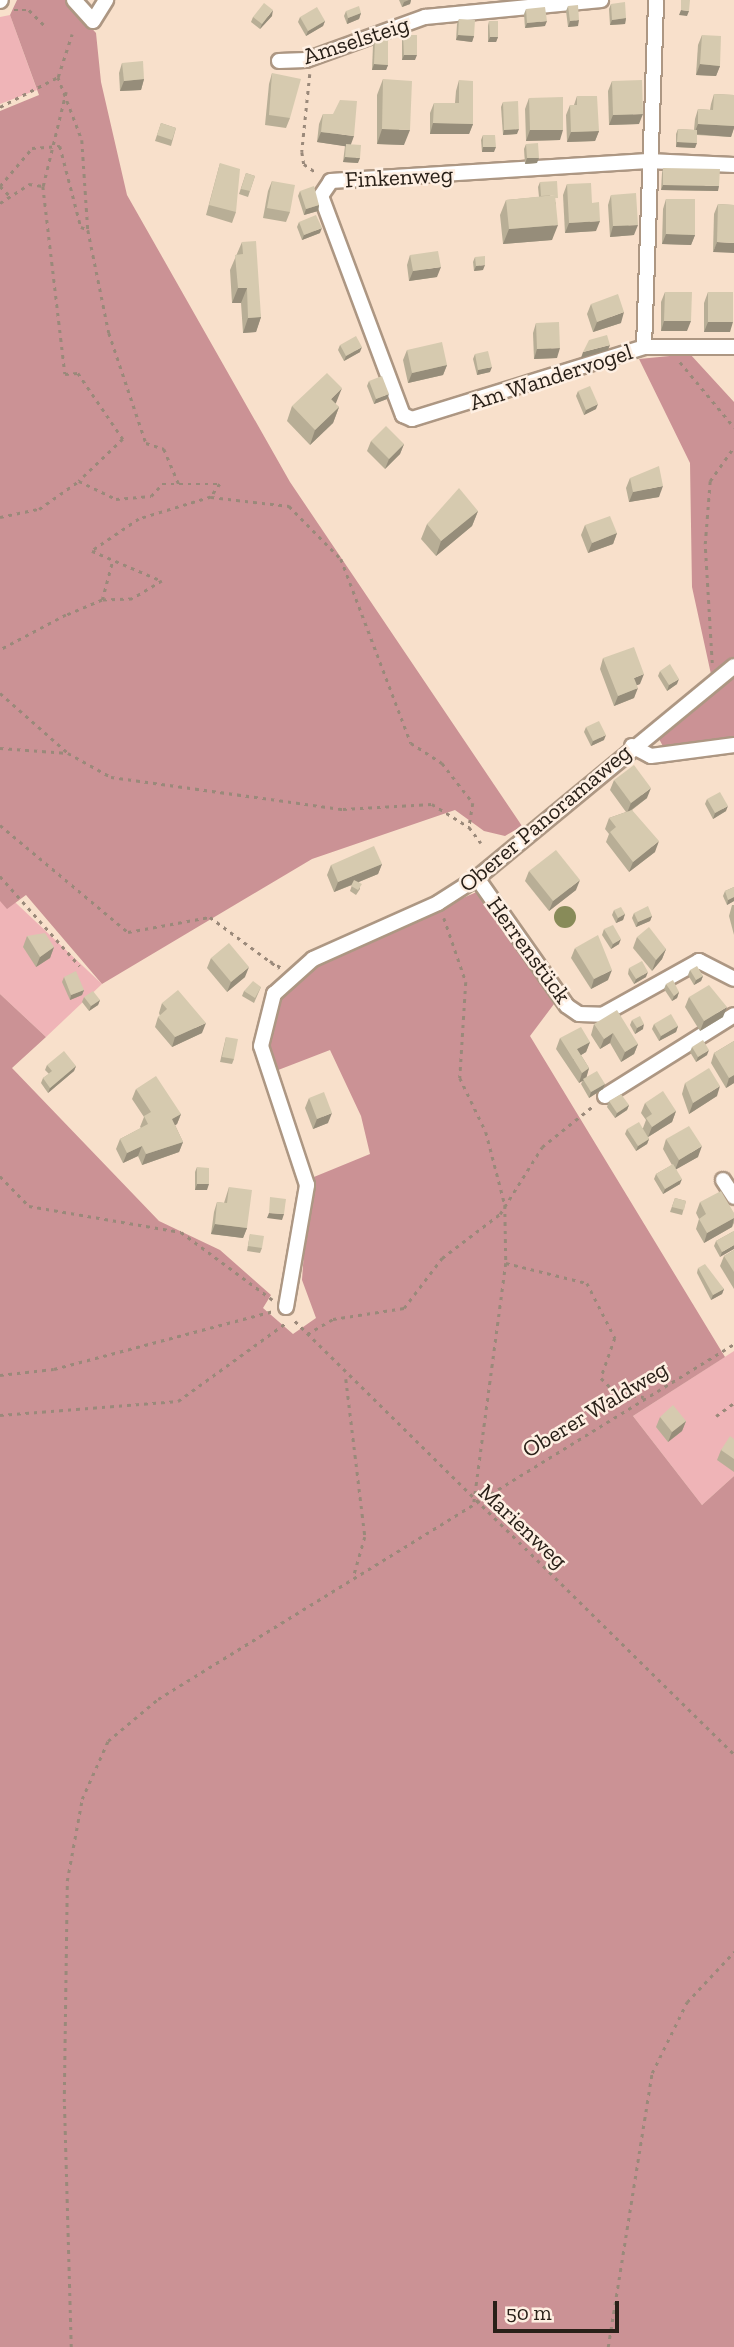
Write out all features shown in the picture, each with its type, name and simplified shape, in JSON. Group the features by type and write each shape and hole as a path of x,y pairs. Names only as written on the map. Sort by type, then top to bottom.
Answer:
{"street":[{"path":"74,0 93,21 106,0"},
{"name":"Amselsteig","path":"279,61 318,55 425,17 601,0"},
{"path":"644,347 648,161 656,0"},
{"name":"Finkenweg","path":"412,419 403,415 321,206 323,185 648,161 734,165"},
{"name":"Am Wandervogel","path":"412,419 644,347 734,347"},
{"name":"Oberer Panoramaweg","path":"290,1313 305,1205 300,1152 261,1046 274,994 313,959 438,903 477,878 713,678 734,666"},
{"path":"632,746 651,756 734,745"},
{"name":"Herrenstück","path":"477,878 579,1014 602,1016 699,961 734,979"},
{"path":"605,1096 734,1015"},
{"path":"723,1180 734,1196"}],"path":[{"path":"4,4 29,10 46,27"},
{"path":"0,107 58,77 72,34"},
{"path":"318,55 306,85 302,152 323,185"},
{"path":"58,77 66,90 82,141 88,230 109,333 146,443 164,449 179,485"},
{"path":"0,517 39,509 79,481 123,439 78,373 65,374 43,186 50,144 66,90"},
{"path":"10,196 0,186 32,148 50,144 60,146 81,227 88,230"},
{"path":"0,202 29,184 43,186"},
{"path":"666,346 734,427"},
{"path":"713,678 705,544 710,481 734,447"},
{"path":"79,481 116,499 151,496 162,484 220,484 211,497"},
{"path":"0,650 102,600 132,599 162,581 92,551 139,519 211,497 289,506 341,559 411,743 442,763 473,803 469,827"},
{"path":"102,600 113,559"},
{"path":"0,693 68,753 111,777 343,809 432,804 469,827 481,842"},
{"path":"0,748 68,753"},
{"path":"0,825 128,932 210,917 270,961"},
{"path":"0,876 80,966"},
{"path":"438,903 466,982 460,1079 486,1132 505,1205 506,1263 474,1502"},
{"path":"307,1334 333,1319 404,1308 442,1258 505,1205 542,1147 605,1096"},
{"name":"Marienweg","path":"0,1175 29,1206 181,1232 290,1313 345,1376 734,1755"},
{"path":"506,1263 587,1283 615,1338 601,1378 616,1393 645,1397"},
{"path":"0,1375 54,1368 290,1313"},
{"path":"0,1415 178,1401 290,1313"},
{"name":"Oberer Waldweg","path":"71,2347 64,2102 67,1881 92,1768 129,1717 354,1575 426,1537 474,1502 734,1344"},
{"path":"345,1376 365,1537 354,1575"},
{"path":"716,1416 734,1403"},
{"path":"608,2347 652,2073 687,2002 734,1952"}],"shaded area":[{"path":"17,0 66,0 96,33 101,82 127,195 290,482 522,826 505,836 484,831 455,810 312,859 102,984 26,895 7,909 0,901 0,111 39,95 10,15"},
{"path":"10,15 37,90 0,104 0,17"},
{"path":"690,354 734,402 734,738 665,750 658,737 714,688 692,587 690,463 639,359"},
{"path":"0,888 102,984 46,1037 0,994"},
{"path":"479,891 554,1004 530,1036 725,1357 633,1416 702,1505 734,1476 734,2347 0,2347 0,994 46,1037 12,1068 159,1221 220,1250 271,1295 263,1308 293,1334 316,1318 302,1280 309,1179 370,1154 361,1116 330,1050 273,1072 268,1038 277,1003 310,968 336,953"},
{"path":"565,906 575,913 576,917 569,927 565,928 555,921 554,917 561,907"},
{"path":"734,1351 734,1476 702,1505 633,1416"}],"building":[{"path":"681,0 690,0 689,11 681,10"},
{"path":"625,2 626,18 612,20 611,4"},
{"path":"264,3 273,10 262,24 253,17"},
{"path":"578,5 579,20 570,21 568,6"},
{"path":"359,6 361,13 348,18 346,11"},
{"path":"317,7 325,21 308,31 300,17"},
{"path":"545,7 547,21 527,23 526,9"},
{"path":"459,19 475,20 474,36 458,35"},
{"path":"489,21 498,21 498,37 490,37"},
{"path":"403,35 417,35 417,55 404,55"},
{"path":"702,35 721,36 720,66 700,64"},
{"path":"375,40 388,40 388,65 374,64"},
{"path":"143,61 144,79 124,81 122,63"},
{"path":"272,73 301,79 290,118 269,115"},
{"path":"383,79 412,81 410,130 382,129"},
{"path":"459,80 473,81 473,124 433,123 434,103 459,103"},
{"path":"642,80 643,114 613,115 612,81"},
{"path":"714,94 734,95 734,126 698,124 698,109 713,110"},
{"path":"577,96 597,96 599,131 571,132 570,105 577,105"},
{"path":"563,97 563,130 530,130 529,98"},
{"path":"340,100 357,101 354,136 321,132 323,114 333,114"},
{"path":"518,101 519,129 504,130 503,102"},
{"path":"161,123 176,128 172,140 157,135"},
{"path":"678,129 697,130 697,143 677,142"},
{"path":"483,135 495,135 496,147 483,147"},
{"path":"538,143 539,158 527,158 526,144"},
{"path":"346,144 361,145 360,158 345,157"},
{"path":"220,163 240,169 236,212 209,205"},
{"path":"663,168 720,169 719,186 663,185"},
{"path":"246,173 255,176 250,191 241,189"},
{"path":"272,181 295,185 290,212 267,208"},
{"path":"557,181 558,198 555,198 555,195 541,196 540,182"},
{"path":"591,183 592,203 599,202 600,221 569,223 567,184"},
{"path":"314,186 319,205 306,209 300,191"},
{"path":"636,193 638,225 613,226 611,195"},
{"path":"555,195 558,225 509,229 506,200"},
{"path":"666,199 695,199 695,235 666,234"},
{"path":"718,204 734,205 734,243 717,242"},
{"path":"316,215 322,228 304,235 299,222"},
{"path":"256,241 261,317 248,318 247,288 238,288 235,255 243,254 242,242"},
{"path":"438,251 441,267 413,271 410,255"},
{"path":"485,256 485,265 476,266 475,257"},
{"path":"665,292 692,292 691,321 664,321"},
{"path":"708,292 733,292 733,322 708,322"},
{"path":"618,294 624,312 597,322 591,304"},
{"path":"559,322 560,348 537,349 536,323"},
{"path":"607,335 610,345 583,352 589,340"},
{"path":"356,336 362,347 346,356 340,345"},
{"path":"442,342 447,365 412,373 407,350"},
{"path":"488,351 492,367 478,370 475,354"},
{"path":"327,373 342,388 331,399 339,407 315,430 292,406"},
{"path":"382,376 389,394 376,399 369,381"},
{"path":"590,386 598,404 586,410 578,391"},
{"path":"386,426 404,444 389,459 371,441"},
{"path":"659,466 663,486 633,492 630,478"},
{"path":"459,488 478,511 441,541 427,524"},
{"path":"610,516 617,533 592,543 585,525"},
{"path":"634,647 644,674 634,678 638,688 618,696 603,658"},
{"path":"670,664 679,679 669,685 660,671"},
{"path":"599,721 606,735 593,741 586,727"},
{"path":"634,765 651,788 631,803 614,780"},
{"path":"720,792 728,806 715,813 707,799"},
{"path":"632,810 659,841 633,862 610,832 616,827 609,818"},
{"path":"374,846 382,864 338,882 331,865"},
{"path":"556,850 580,880 553,901 529,871"},
{"path":"354,880 362,884 358,890 351,886"},
{"path":"734,887 734,897 728,900 725,891"},
{"path":"648,906 652,916 638,922 634,913"},
{"path":"621,907 625,914 618,918 614,910"},
{"path":"613,925 621,939 613,944 604,929"},
{"path":"649,927 666,949 656,960 637,937"},
{"path":"45,933 54,947 40,957 27,936"},
{"path":"598,935 612,970 594,979 575,948"},
{"path":"229,943 249,967 231,982 211,958"},
{"path":"642,961 648,972 636,979 629,968"},
{"path":"697,966 703,976 696,980 690,970"},
{"path":"76,971 84,990 71,995 64,977"},
{"path":"673,980 679,992 674,996 666,984"},
{"path":"253,981 261,987 255,998 244,991"},
{"path":"709,985 727,1007 704,1021 689,997"},
{"path":"178,990 206,1023 175,1037 158,1017 167,1009 162,1003"},
{"path":"93,991 100,1000 91,1006 84,997"},
{"path":"617,1010 638,1044 625,1052 613,1033 604,1039 594,1024"},
{"path":"671,1014 678,1026 661,1036 654,1024"},
{"path":"640,1016 644,1024 637,1028 632,1020"},
{"path":"581,1027 590,1042 577,1049 589,1068 582,1073 560,1038"},
{"path":"226,1037 238,1039 234,1059 222,1057"},
{"path":"703,1040 709,1050 698,1057 692,1047"},
{"path":"734,1041 734,1075 729,1078 714,1053"},
{"path":"64,1051 76,1066 50,1088 43,1078 52,1071 47,1065"},
{"path":"709,1068 720,1086 693,1103 685,1083"},
{"path":"597,1071 605,1084 591,1092 583,1079"},
{"path":"156,1076 181,1114 172,1119 183,1142 146,1154 142,1146 127,1153 120,1139 148,1124 144,1116 151,1112 136,1089"},
{"path":"663,1091 676,1111 652,1127 646,1118 652,1114 645,1103"},
{"path":"324,1092 332,1113 317,1119 309,1098"},
{"path":"621,1094 629,1105 617,1113 609,1101"},
{"path":"639,1122 649,1139 638,1146 627,1129"},
{"path":"689,1126 702,1146 679,1160 666,1139"},
{"path":"673,1164 682,1179 665,1189 656,1174"},
{"path":"197,1167 209,1168 209,1184 197,1184"},
{"path":"229,1187 252,1190 247,1228 215,1224 217,1202 227,1203"},
{"path":"721,1191 734,1213 734,1218 707,1233 699,1219 706,1214 700,1202"},
{"path":"270,1197 286,1199 284,1214 269,1213"},
{"path":"675,1198 686,1201 684,1210 672,1207"},
{"path":"734,1231 734,1245 722,1252 716,1241"},
{"path":"250,1234 264,1236 262,1248 248,1246"},
{"path":"734,1250 734,1272 724,1256"},
{"path":"705,1264 724,1289 713,1295 698,1268"},
{"path":"673,1405 686,1421 672,1432 660,1417"},
{"path":"730,1436 734,1439 734,1459 721,1450"}]}
